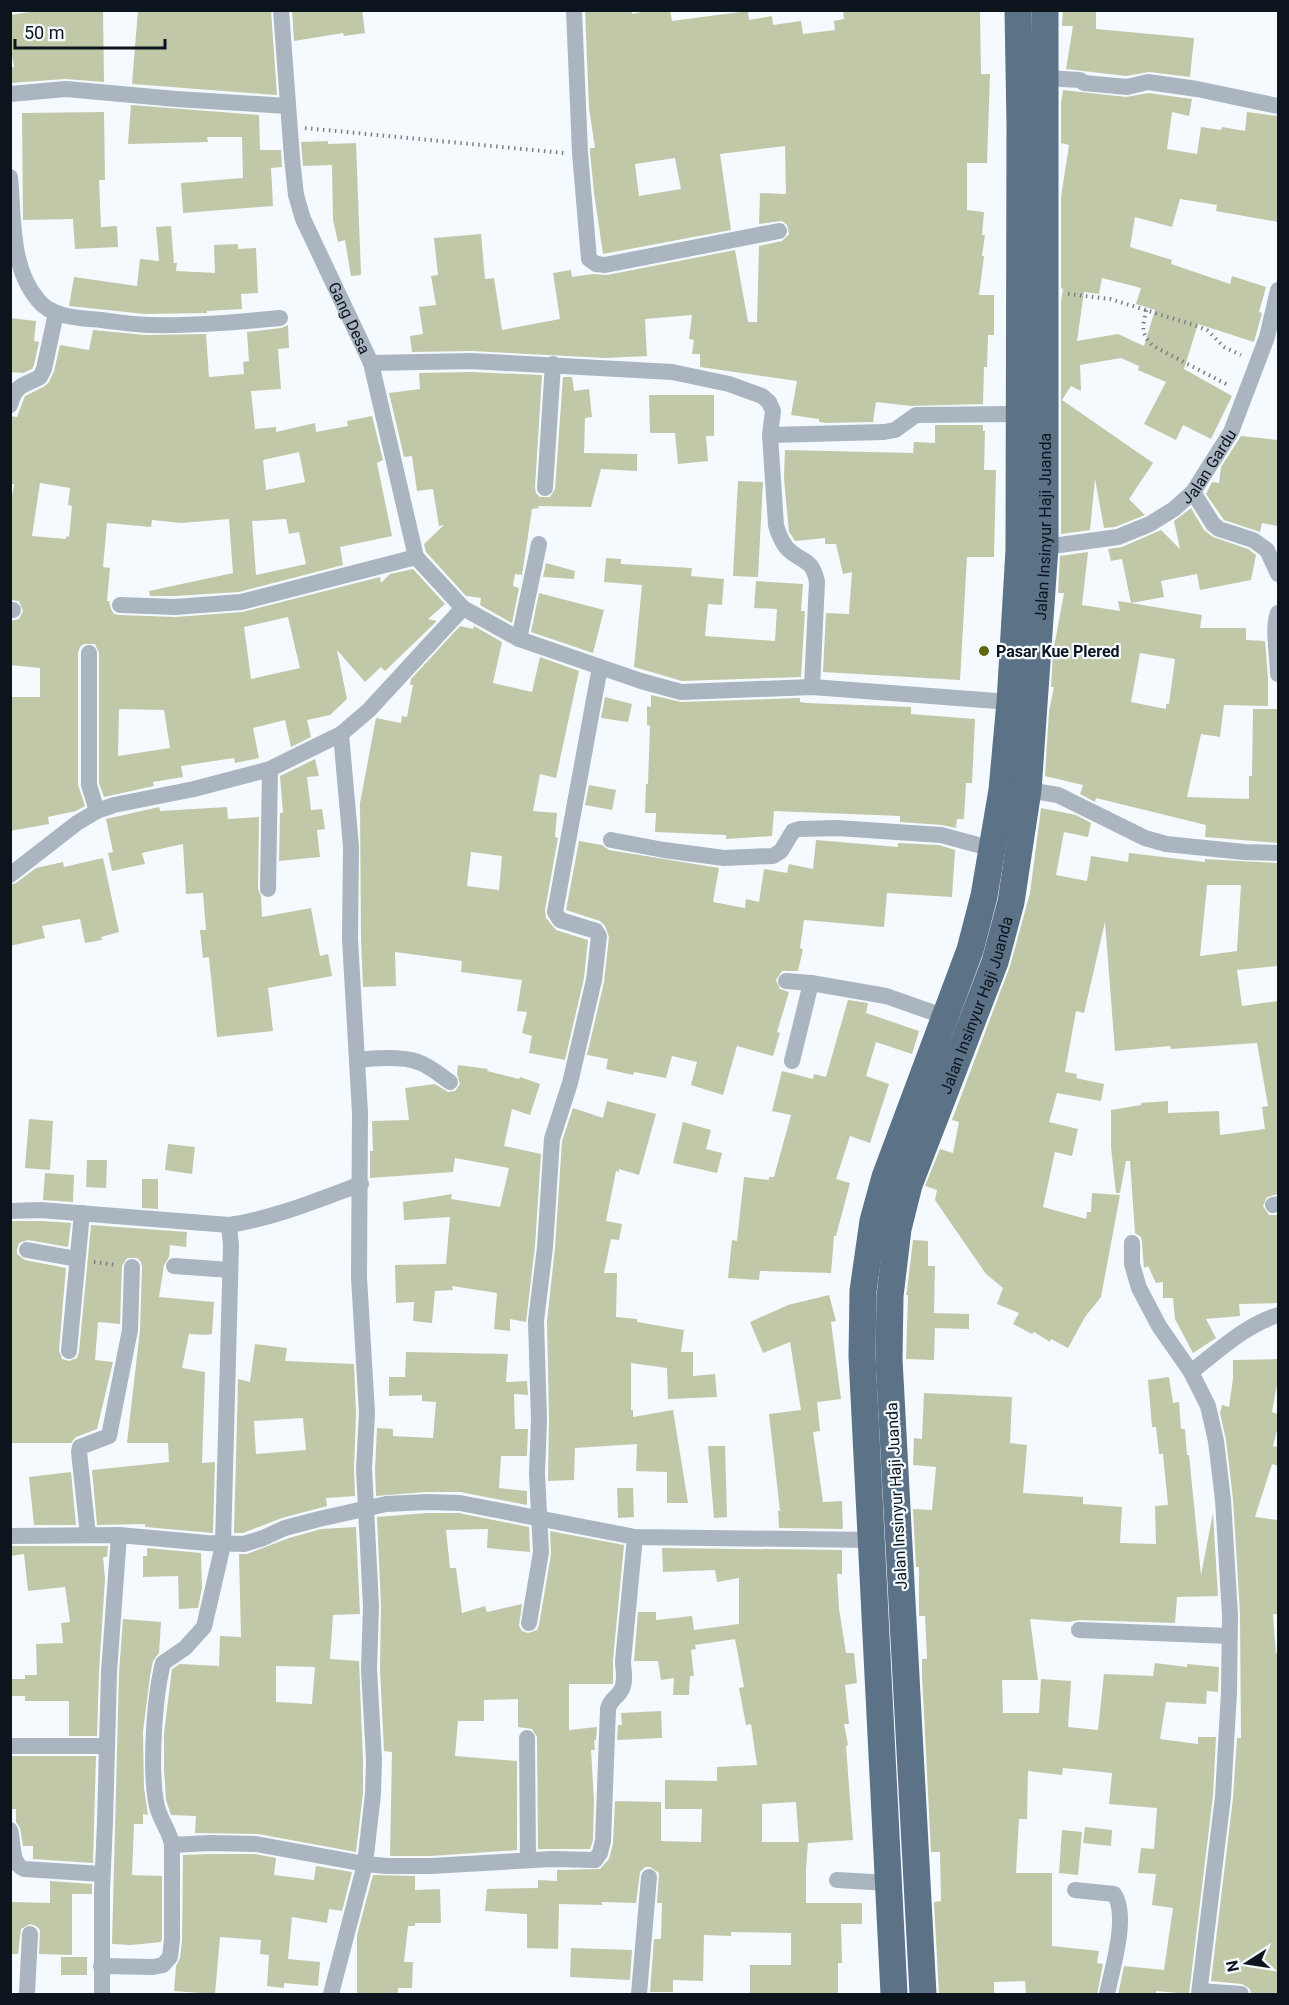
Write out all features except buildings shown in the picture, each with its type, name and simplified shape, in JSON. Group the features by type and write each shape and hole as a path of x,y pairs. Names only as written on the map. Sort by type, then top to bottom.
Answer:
{"highway":[{"name":"Jalan Insinyur Haji Juanda","path":"897,1181 995,962 1011,902 1028,790 1045,547 1046,292 1033,125 1018,10"},
{"name":"Jalan Insinyur Haji Juanda","path":"894,1995 862,1356 863,1291 886,1225 946,1017 970,950 984,896 1002,790 1019,550 1019,414 1033,125 1046,78 1045,10"},
{"name":"Jalan Insinyur Haji Juanda","path":"886,1225 890,1296 889,1359 923,1995"}],"street":[{"name":"Gang Desa","path":"281,10 296,195 303,219 350,314 371,363 416,557 463,608 519,639 656,686 681,692 812,687 1010,702"},
{"path":"574,10 580,153 589,259 596,264 605,265 779,231"},
{"path":"1046,78 1127,87 1148,82 1197,89 1278,106"},
{"path":"10,94 66,89 288,106"},
{"path":"10,177 13,252 37,300 49,311 70,316 175,326 280,318"},
{"name":"Jalan Gardu","path":"1045,547 1118,537 1150,524 1193,492 1231,432 1267,337 1278,290"},
{"path":"10,405 21,385 40,376 44,369 56,313"},
{"path":"371,363 471,361 672,372 729,384 762,396 769,402 773,411 770,435 776,525 779,537 787,548 807,561 815,571 817,582 812,687"},
{"path":"545,488 553,364"},
{"path":"770,435 884,432 895,430 916,415 1019,414"},
{"path":"1193,492 1213,524 1219,529 1273,548 1278,574"},
{"path":"519,639 539,543"},
{"path":"120,605 175,607 241,602 416,557"},
{"path":"10,875 77,824 98,811 114,805 194,789 270,769 341,734 369,710 463,608"},
{"path":"1278,613 1276,618 1278,674"},
{"path":"89,653 89,785 98,811"},
{"path":"529,1623 541,1552 537,1474 539,1419 536,1321 545,1247 552,1139 570,1083 594,980 599,936 596,931 560,920 555,912 600,667"},
{"path":"331,1995 365,1864 374,1794 369,1669 371,1606 368,1510 364,1468 366,1390 359,1277 360,1113 350,939 351,847 341,734"},
{"path":"268,889 270,769"},
{"path":"1028,790 1058,795 1145,838 1166,844 1278,853"},
{"path":"611,840 724,858 773,856 781,851 793,831 837,828 941,835 993,849"},
{"path":"786,981 886,996 946,1017"},
{"path":"792,1061 811,983"},
{"path":"357,1060 416,1061 450,1082"},
{"path":"10,1211 40,1210 229,1225 253,1221 302,1206 361,1184"},
{"path":"69,1350 82,1213"},
{"path":"101,1966 153,1967 163,1965 170,1957 172,1845 171,1837 160,1818 156,1804 154,1737 163,1663 185,1648 204,1628 223,1545 230,1270 229,1225"},
{"path":"1132,1243 1135,1278 1159,1326 1193,1377 1208,1406 1216,1441 1223,1500 1229,1636 1228,1692 1223,1797 1200,1993 1241,1995"},
{"path":"27,1250 76,1259"},
{"path":"174,1266 230,1270"},
{"path":"88,1535 79,1452 80,1447 108,1436 110,1432 113,1406 129,1330 132,1268"},
{"path":"1193,1377 1243,1331 1259,1321 1278,1315"},
{"path":"10,1536 119,1535 223,1545 244,1544 285,1527 397,1503 460,1503 635,1537 871,1540"},
{"path":"102,1995 102,1874 106,1746 119,1535"},
{"path":"172,1845 256,1844 365,1864 431,1866 528,1860 595,1860 600,1853 603,1841 608,1709 609,1703 622,1689 624,1682 624,1644 635,1537"},
{"path":"1079,1630 1229,1636"},
{"path":"526,1738 528,1860"},
{"path":"10,1746 106,1746"},
{"path":"10,1830 14,1856 20,1867 24,1869 102,1874"},
{"path":"639,1995 649,1877"},
{"path":"837,1880 889,1883"},
{"path":"1075,1890 1114,1894 1119,1902 1121,1916 1107,1995"},
{"path":"27,1995 30,1934"}],"path":[{"path":"290,127 535,151 580,153"},
{"path":"1046,292 1110,299 1207,330 1224,347 1258,363"},
{"path":"1146,310 1144,337 1153,346 1246,394"},
{"path":"76,1259 132,1268"}],"place":[{"name":"Pasar Kue Plered","path":"984,651"}]}
